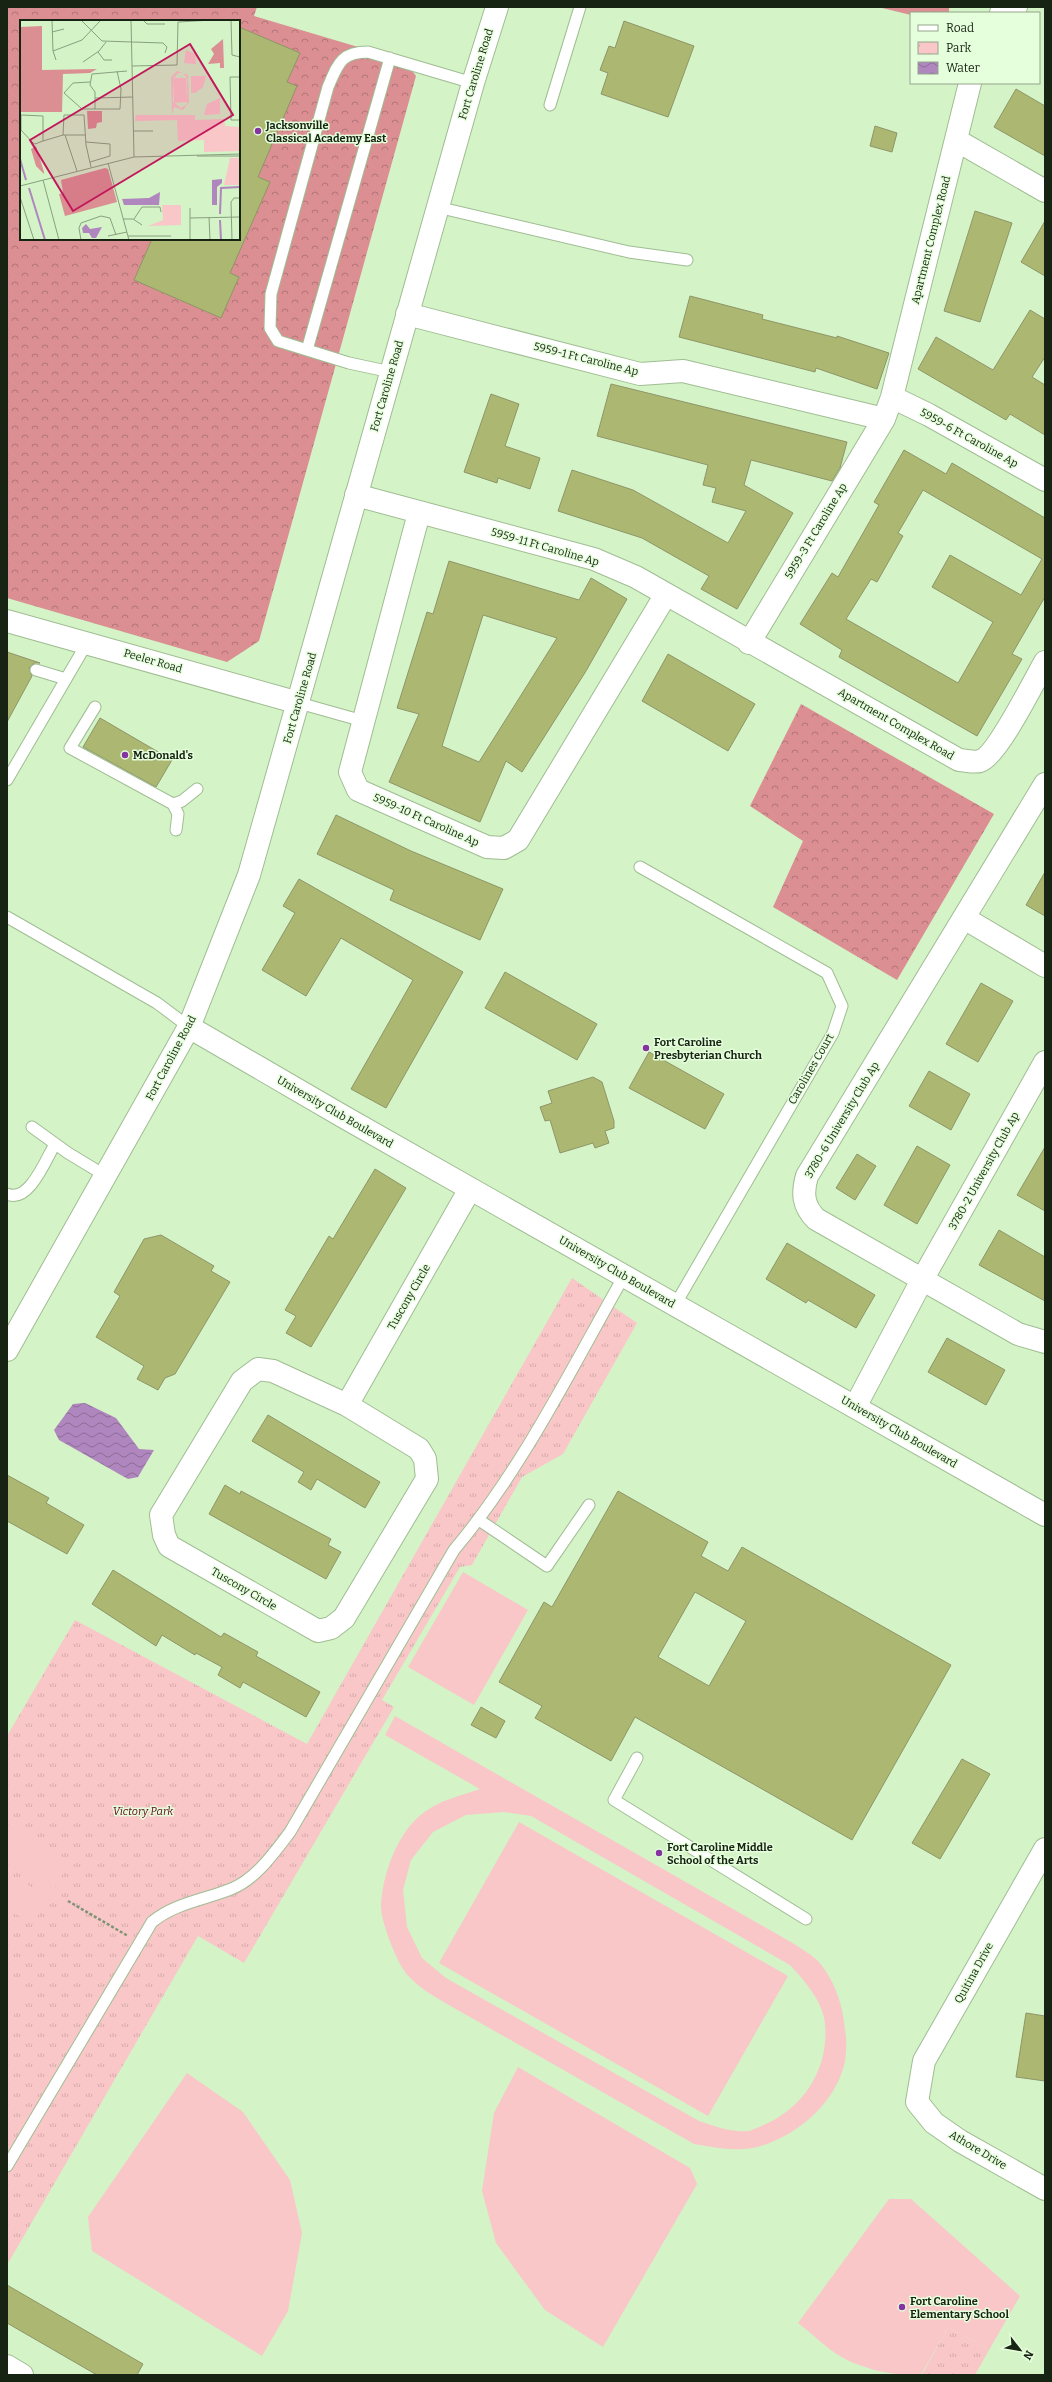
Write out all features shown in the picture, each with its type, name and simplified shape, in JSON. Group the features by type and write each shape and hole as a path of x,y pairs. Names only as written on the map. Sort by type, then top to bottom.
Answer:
{"street":[{"name":"Fort Caroline Road","path":"7,1350 190,1028 249,875 299,703 472,83 497,7"},
{"path":"1002,12 1004,10 1016,7"},
{"name":"Apartment Complex Road","path":"884,420 892,397 970,84"},
{"path":"956,140 1045,191"},
{"name":"5959-1 Ft Caroline Ap","path":"407,314 640,374 683,371 884,420"},
{"name":"5959-6 Ft Caroline Ap","path":"892,397 929,415 1045,480"},
{"name":"5959-3 Ft Caroline Ap","path":"749,643 884,420"},
{"name":"5959-11 Ft Caroline Ap","path":"356,495 594,560 636,577 665,596 749,643"},
{"name":"5959-10 Ft Caroline Ap","path":"419,513 350,772 358,790 486,847 504,848 518,840 665,596"},
{"name":"Peeler Road","path":"7,621 299,703"},
{"name":"Apartment Complex Road","path":"749,643 793,666 959,760 979,762 988,757 1000,740 1045,662"},
{"path":"1045,784 964,918 1045,966"},
{"name":"3780-6 University Club Ap","path":"922,1280 816,1220 808,1211 804,1199 804,1186 807,1176 964,918"},
{"name":"University Club Boulevard","path":"190,1028 470,1189 1045,1515"},
{"name":"3780-2 University Club Ap","path":"855,1407 922,1280 1045,1062"},
{"name":"Tuscony Circle","path":"347,1405 470,1189"},
{"path":"922,1280 1018,1334 1045,1342"},
{"name":"Tuscony Circle","path":"258,1369 273,1371 347,1405 419,1449 425,1459 427,1479 344,1618 331,1628 318,1631 169,1546 164,1535 161,1515 242,1381 258,1369"},
{"name":"Quitina Drive","path":"917,2102 924,2061 1045,1849"},
{"name":"Athore Drive","path":"917,2102 934,2123 960,2141 1045,2189"},
{"path":"7,2366 22,2375"}],"lane":[{"path":"550,105 580,7"},
{"path":"391,372 349,363 278,341 270,328 271,294 328,87 344,57 356,52 368,52 472,83"},
{"path":"307,350 390,58"},
{"path":"437,207 629,252 687,260"},
{"path":"7,780 87,643"},
{"path":"36,670 66,679"},
{"path":"299,703 363,721"},
{"path":"95,707 70,748 173,804 178,814 176,830"},
{"path":"173,804 182,801 197,788"},
{"name":"Carolines Court","path":"640,867 827,973 842,1006 833,1033 675,1305"},
{"path":"7,917 157,1003 190,1028"},
{"path":"32,1127 55,1144 106,1176"},
{"path":"7,1194 19,1196 28,1191 55,1144"},
{"path":"7,2166 152,1922 174,1908 232,1889 251,1876 268,1860 290,1832 454,1550 479,1520 542,1421 624,1276"},
{"path":"479,1520 547,1566 589,1505"},
{"path":"638,1758 614,1800 806,1919"}],"path":[{"path":"68,1901 140,1942"}],"green space":[{"path":"7,7 257,7 254,16 405,61 416,76 259,641 227,662 7,598"},
{"path":"878,7 949,7 949,12 910,12 910,15"},
{"path":"801,704 994,814 897,980 773,907 803,841 750,806"},
{"name":"Victory Park","path":"572,1278 637,1323 563,1454 522,1477 472,1565 460,1567 382,1700 394,1707 244,1963 198,1936 7,2265 7,1736 75,1620 307,1744"},
{"path":"463,1572 528,1610 474,1705 408,1667"},
{"path":"395,1716 796,1945 816,1959 830,1978 836,1990 842,2010 846,2036 846,2055 841,2076 834,2089 815,2114 791,2132 764,2145 747,2149 738,2149 694,2144 433,1996 413,1981 400,1963 383,1921 381,1906 382,1894 392,1856 405,1832 422,1814 436,1805 457,1796 480,1789 385,1735","holes":["504,1812 531,1816 790,1965 807,1985 817,2000 824,2016 825,2024 823,2056 818,2070 812,2084 792,2107 766,2124 749,2131 730,2130 699,2121 446,1978 422,1958 407,1927 403,1890 411,1860 433,1832 466,1815"]},
{"path":"519,1822 788,1976 708,2116 439,1963"},
{"path":"12,1828 70,1862 54,1889 7,1861 7,1837"},
{"path":"7,1873 49,1897 33,1924 7,1909"},
{"path":"7,1980 28,1991 7,2027"},
{"path":"518,2067 690,2168 697,2184 603,2347 545,2310 496,2243 482,2191 494,2113"},
{"path":"187,2073 243,2112 290,2180 302,2233 288,2311 262,2356 92,2251 88,2217"},
{"path":"889,2199 911,2199 1020,2296 989,2350 948,2327 922,2373 894,2374 874,2370 841,2357 798,2323"},
{"path":"948,2327 989,2350 975,2375 914,2375 923,2373"}],"water":[{"path":"85,1403 116,1418 139,1449 154,1450 138,1477 128,1479 59,1440 54,1430 73,1404"}],"building":[{"path":"624,21 694,46 668,117 601,94 608,73 600,70 609,46 615,48"},
{"name":"Jacksonville Classical Academy East","path":"240,27 300,53 287,82 297,86 258,177 270,182 230,273 239,277 221,318 134,280 152,240 240,240"},
{"path":"1016,89 1045,106 1045,156 994,127"},
{"path":"875,126 897,133 892,152 870,146"},
{"path":"975,211 1012,223 980,322 944,311"},
{"path":"1045,221 1045,276 1021,262"},
{"path":"690,296 763,315 762,319 837,338 837,336 889,353 877,389 816,368 815,372 679,337"},
{"path":"1030,310 1045,319 1045,357 1032,377 1045,385 1045,435 1010,414 1006,420 918,369 936,337 993,370"},
{"path":"611,384 847,442 840,468 832,481 751,460 744,485 793,513 737,609 701,589 709,576 642,538 558,511 572,470 633,490 728,543 746,511 712,502 716,488 703,485 708,465 597,436"},
{"path":"491,394 519,404 505,446 540,458 530,489 498,478 497,483 464,472"},
{"path":"904,450 946,474 952,463 1045,518 1045,597 1012,654 1022,659 977,736 839,657 842,650 800,624 832,573 838,577 879,505 874,502","holes":["923,490 1042,559 1021,595 950,555 932,587 993,622 958,683 846,619 871,579 877,582 903,536 898,533"]},
{"path":"449,561 579,600 591,578 627,599 586,671 522,772 506,761 480,822 389,782 419,714 397,708 427,612 433,614","holes":["483,615 557,638 479,762 442,746"]},
{"path":"7,652 40,663 34,663 29,668 32,676 7,722"},
{"path":"668,654 755,704 728,751 642,701"},
{"path":"100,718 172,760 156,787 83,747"},
{"path":"336,815 411,851 503,889 480,940 390,900 394,890 317,854"},
{"path":"1045,872 1045,916 1026,905"},
{"path":"299,879 463,972 386,1108 351,1089 413,980 341,938 306,996 262,970 295,913 283,906"},
{"path":"505,972 597,1024 577,1060 485,1008"},
{"path":"981,983 1013,1001 978,1062 946,1044"},
{"path":"649,1052 724,1094 705,1129 629,1088"},
{"path":"929,1071 970,1094 951,1130 909,1106"},
{"path":"593,1077 602,1082 614,1121 614,1128 605,1131 609,1143 595,1148 593,1143 560,1153 550,1120 545,1121 540,1107 552,1103 548,1091"},
{"path":"917,1146 950,1165 917,1224 884,1205"},
{"path":"1045,1147 1045,1211 1017,1195"},
{"path":"857,1154 876,1166 855,1200 836,1188"},
{"path":"375,1169 406,1188 311,1347 286,1333 296,1316 285,1310 329,1236 333,1239"},
{"path":"999,1230 1045,1257 1045,1301 979,1265"},
{"path":"161,1235 214,1266 211,1271 230,1282 175,1374 165,1378 158,1390 137,1379 144,1366 96,1337 120,1296 114,1292 144,1239"},
{"path":"787,1243 875,1295 856,1328 808,1300 806,1303 766,1279"},
{"path":"947,1338 1005,1370 986,1405 928,1372"},
{"path":"268,1415 380,1482 365,1508 317,1479 311,1490 298,1482 304,1472 252,1441"},
{"path":"7,1475 49,1498 46,1503 84,1525 67,1554 7,1521"},
{"path":"225,1485 240,1494 241,1491 331,1539 328,1545 341,1552 326,1579 209,1514"},
{"path":"618,1491 708,1542 701,1556 728,1571 742,1547 951,1665 852,1840 635,1717 611,1761 535,1718 542,1706 499,1682 544,1602 552,1607","holes":["695,1592 746,1621 709,1686 658,1657"]},
{"path":"113,1570 221,1637 224,1633 258,1652 256,1656 320,1692 306,1717 243,1682 240,1688 218,1675 222,1667 196,1653 195,1655 162,1635 156,1646 92,1604"},
{"path":"481,1707 505,1721 496,1738 471,1725"},
{"path":"962,1759 990,1774 940,1859 912,1843"},
{"path":"1026,2013 1045,2016 1045,2081 1016,2077"},
{"path":"7,2285 143,2364 137,2375 97,2375 7,2323"}],"place":[{"name":"Jacksonville Classical Academy East","path":"258,131"},
{"name":"McDonald's","path":"125,755"},
{"name":"Fort Caroline Presbyterian Church","path":"646,1048"},
{"name":"Fort Caroline Middle School of the Arts","path":"659,1853"},
{"name":"Fort Caroline Elementary School","path":"902,2307"}]}
